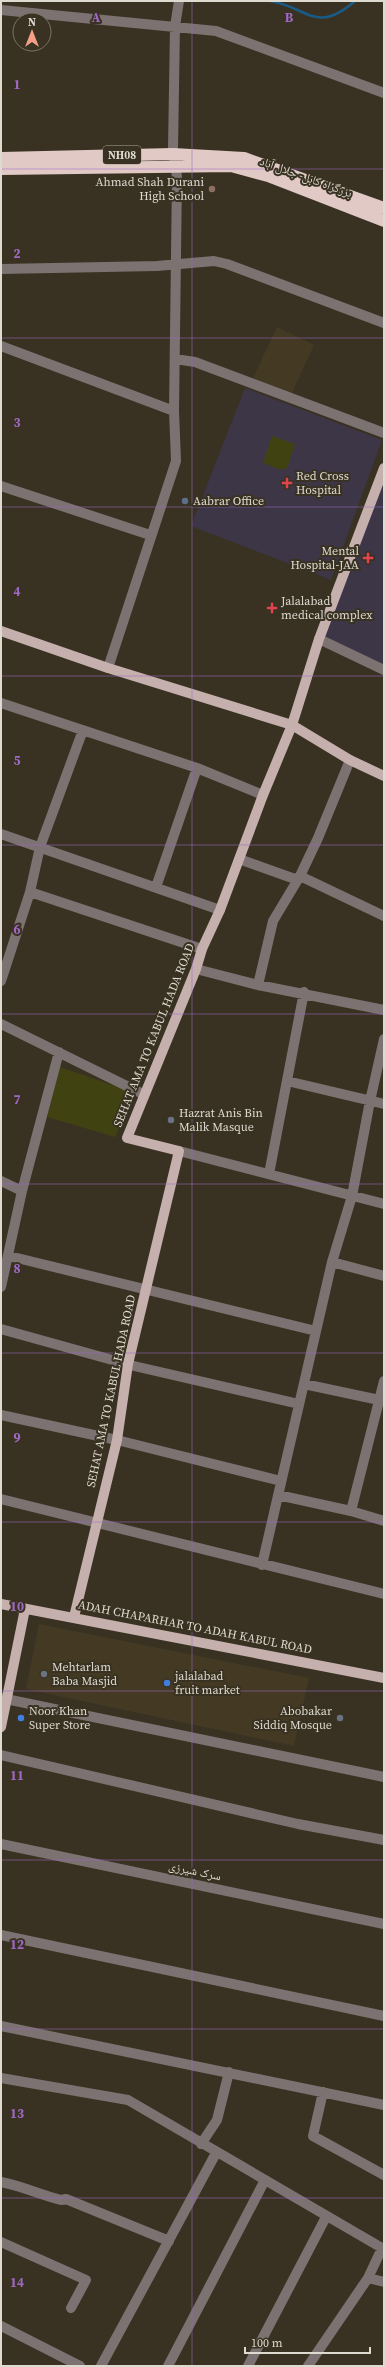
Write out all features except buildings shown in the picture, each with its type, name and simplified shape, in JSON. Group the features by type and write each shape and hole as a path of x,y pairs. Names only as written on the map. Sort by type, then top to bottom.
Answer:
{"highway":[{"name":"بزرگراه کابل- جلال آباد","path":"1,158 173,154 244,158 384,208"},
{"name":"بزرگراه کابل- جلال آباد","path":"1,168 177,168 231,166 268,176 384,221"}],"main road":[{"name":"SEHAT AMA TO KABUL HADA ROAD","path":"74,1617 117,1440 128,1364 179,1151 127,1138 143,1094 196,969 202,949 220,910 263,795 292,725 319,639 384,468"},
{"path":"1,631 108,668 292,725 350,760 384,776"},
{"name":"ADAH CHAPARHAR TO ADAH KABUL ROAD","path":"1,1604 384,1678"},
{"path":"1,1727 4,1699 26,1609"}],"street":[{"path":"108,668 150,534 176,461 174,411 174,264 177,168 173,154 175,26 177,4 179,1"},
{"path":"1,10 175,26 232,35 384,93"},
{"path":"1,269 157,266 214,261 227,264 384,323"},
{"path":"1,346 174,411"},
{"path":"175,359 195,362 384,433"},
{"path":"1,486 150,534"},
{"path":"319,639 384,670"},
{"path":"1,703 197,768 263,795"},
{"path":"1,981 30,892 40,847 83,730"},
{"path":"258,985 273,921 300,876 350,760"},
{"path":"156,887 197,768"},
{"path":"1,834 220,910"},
{"path":"238,860 295,879 300,876"},
{"path":"300,876 384,916"},
{"path":"30,892 202,949"},
{"path":"196,969 258,985 304,992 384,1010"},
{"path":"269,1174 304,992"},
{"path":"2,1028 59,1052 143,1094"},
{"path":"262,1565 332,1262 352,1196 370,1101 384,1039"},
{"path":"1,1288 22,1191 59,1052"},
{"path":"287,1082 384,1104"},
{"path":"179,1151 384,1204"},
{"path":"1,1181 22,1191"},
{"path":"9,1256 316,1331"},
{"path":"332,1262 384,1276"},
{"path":"1,1329 128,1364 299,1404"},
{"path":"351,1511 382,1400 384,1381"},
{"path":"304,1384 382,1400"},
{"path":"1,1415 117,1440 281,1481"},
{"path":"278,1495 384,1520"},
{"path":"1,1498 262,1565 384,1594"},
{"path":"4,1699 384,1777"},
{"path":"1,1755 311,1827 384,1840"},
{"name":"سرک شیرزی","path":"1,1844 384,1924"},
{"path":"1,1935 384,2016"},
{"path":"1,2026 384,2105"},
{"path":"201,2144 217,2120 229,2072"},
{"path":"1,2078 128,2100 216,2153 266,2180 326,2217 382,2248 368,2278 308,2366"},
{"path":"323,2092 313,2136 384,2175"},
{"path":"101,2366 216,2153"},
{"path":"168,2366 266,2180"},
{"path":"1,2182 18,2185 26,2191 61,2200 66,2199 169,2241"},
{"path":"248,2366 326,2217"},
{"path":"1,2242 86,2280 71,2308"},
{"path":"368,2278 384,2282"},
{"path":"1,2326 80,2366"}],"shaded area":[{"path":"277,327 314,345 291,395 253,378"},
{"name":"Red Cross Hospital","path":"245,388 382,440 331,580 191,526"},
{"name":"Mental Hospital-JAA","path":"384,477 384,667 319,639"},
{"name":"jalalabad fruit market","path":"39,1624 309,1678 294,1746 26,1689"}],"green space":[{"path":"272,436 295,444 287,468 281,470 263,463"},
{"path":"60,1067 135,1093 115,1137 47,1117"}],"waterway":[{"path":"270,1 283,4 312,16 321,18 331,16 342,11 355,1"}],"place":[{"name":"Ahmad Shah Durani High School","path":"212,189"},
{"name":"Red Cross Hospital","path":"287,483"},
{"name":"Aabrar Office","path":"185,501"},
{"name":"Mental Hospital-JAA","path":"368,558"},
{"name":"Jalalabad medical complex","path":"272,608"},
{"name":"Hazrat Anis Bin Malik Masque","path":"171,1120"},
{"name":"Mehtarlam Baba Masjid","path":"44,1674"},
{"name":"jalalabad fruit market","path":"167,1683"},
{"name":"Noor Khan Super Store","path":"21,1718"},
{"name":"Abobakar Siddiq Mosque","path":"340,1718"}]}
